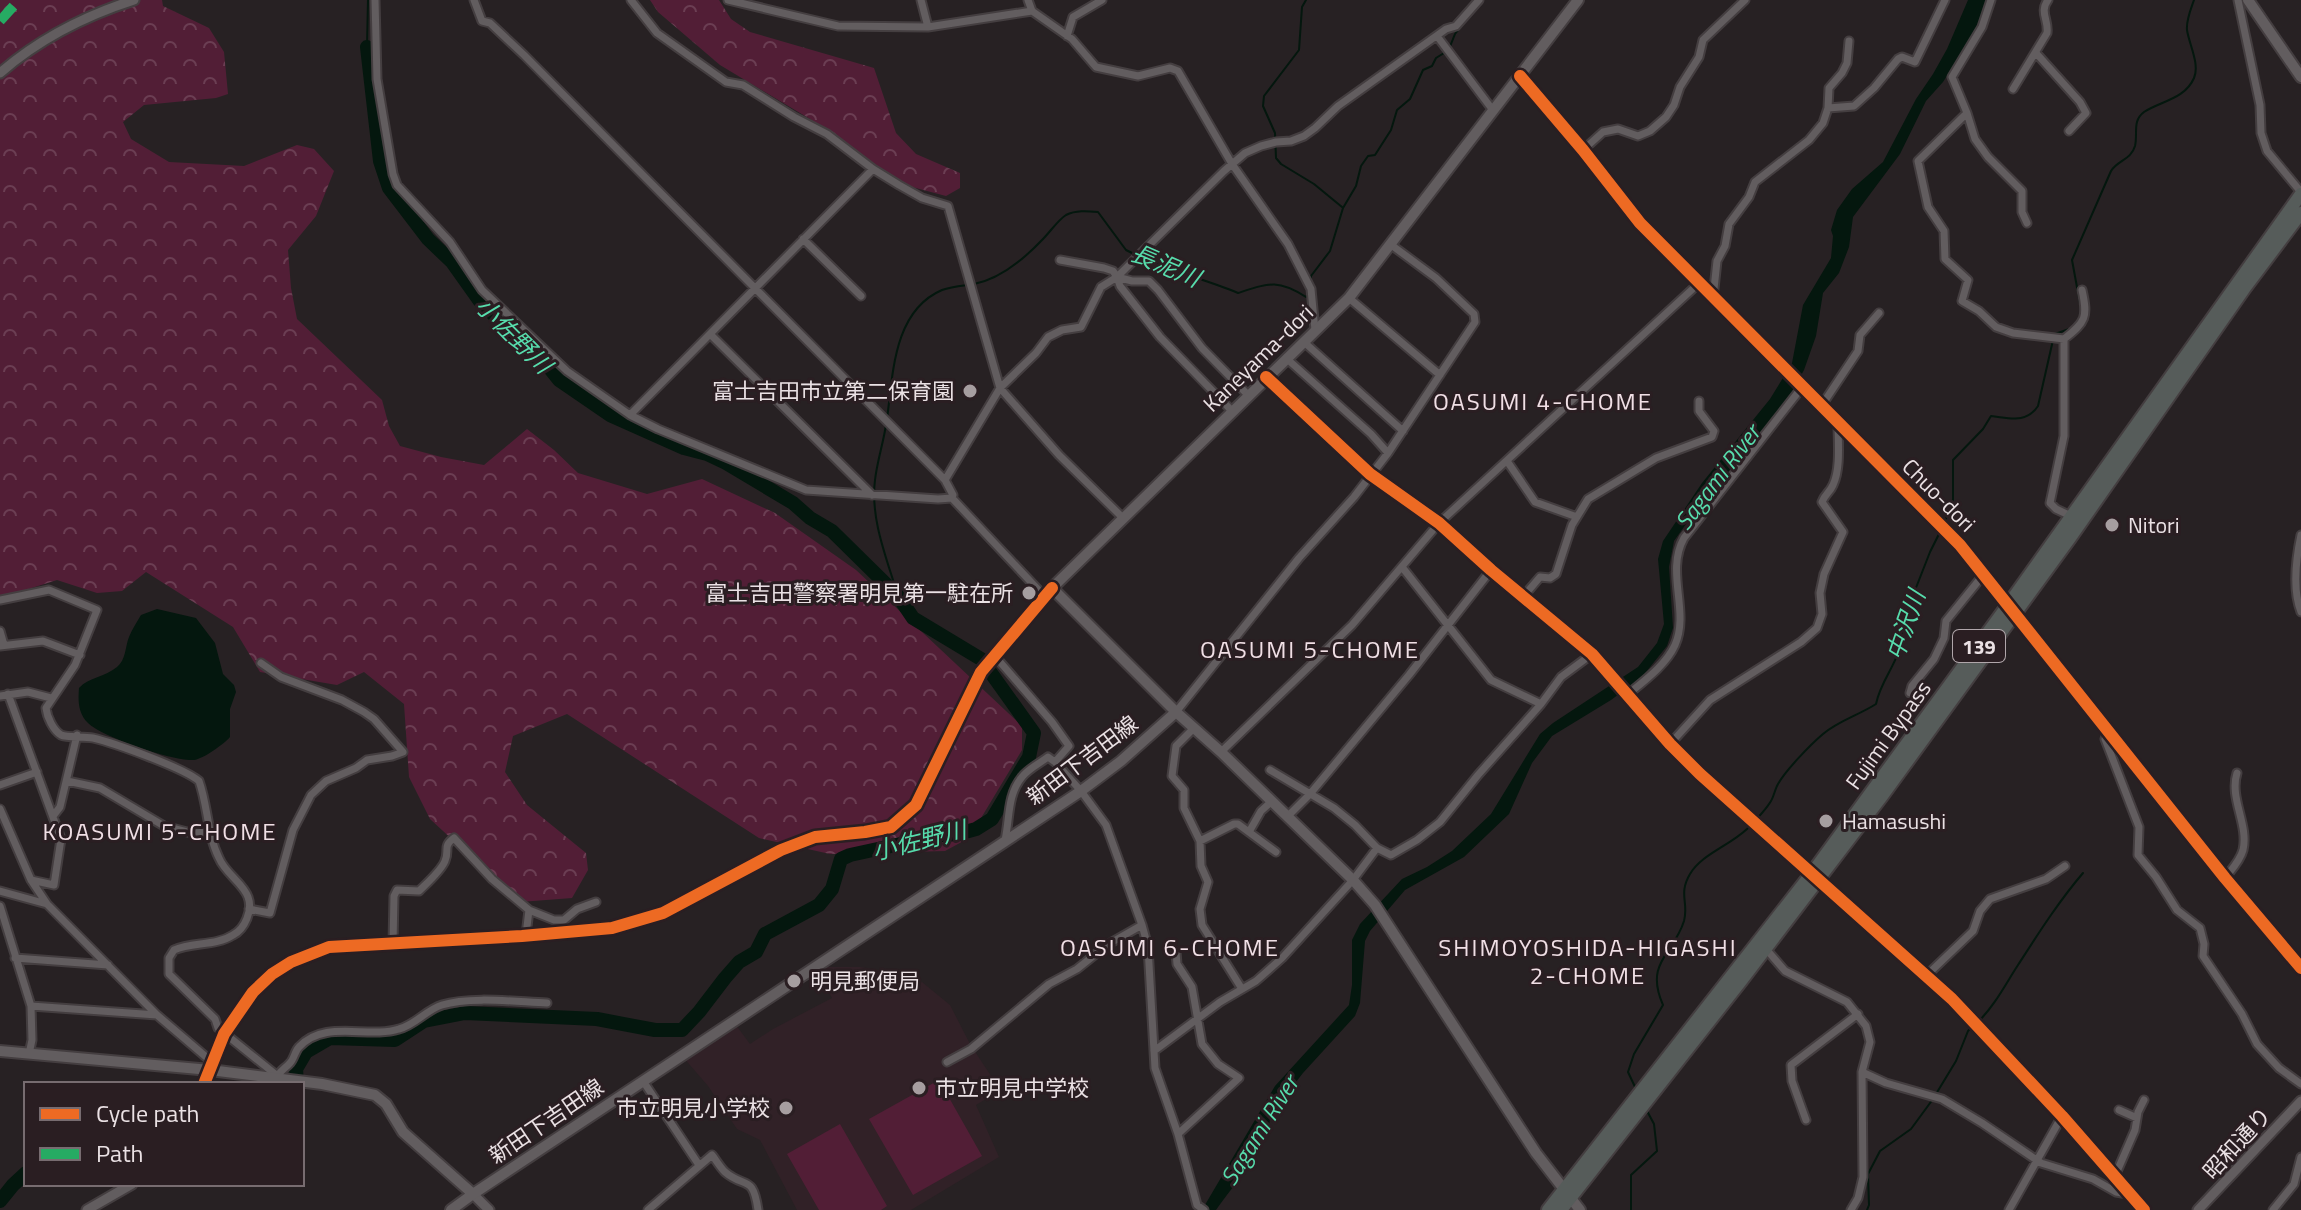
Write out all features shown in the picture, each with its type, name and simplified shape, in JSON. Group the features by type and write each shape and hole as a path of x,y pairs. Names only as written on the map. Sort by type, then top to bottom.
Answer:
{"highway":[{"name":"Fujimi Bypass","path":"1548,1210 1567,1194 1882,796 2012,609 2071,516 2301,193"},
{"name":"Fujimi Bypass","path":"2012,609 2070,538 2244,289 2301,213"},
{"name":"Fujimi Bypass","path":"1641,1100 1766,949 1816,877"},
{"name":"Fujimi Bypass","path":"1561,1210 1567,1194"}],"main road":[{"name":"Kaneyama-dori","path":"1052,588 1349,298 1578,0"},
{"path":"2248,0 2301,77"},
{"path":"1052,588 1176,712 1353,880 1375,905 1536,1153 1580,1210"},
{"name":"新田下吉田線","path":"451,1210 1081,791 1121,761 1176,712"},
{"path":"0,1051 211,1066 375,1095 386,1104 403,1132 473,1194"}],"street":[{"path":"0,73 46,38 81,19 134,0"},
{"path":"375,0 377,79 397,185 450,242 482,290 567,371 630,415 658,429 806,490 952,498"},
{"path":"474,0 482,21 490,23 524,55 945,480 952,498 1045,597"},
{"path":"631,0 657,33 726,82 743,85 827,134 873,169 922,198 948,206 1000,388 1059,455 1123,518"},
{"path":"728,0 838,26 928,27 1032,11"},
{"path":"921,0 928,27"},
{"path":"1028,0 1032,11 1067,36 1096,67 1138,76 1170,68 1178,71 1232,164 1288,244 1311,289 1315,330"},
{"path":"1067,36 1073,17 1102,0"},
{"path":"945,480 1000,388 1048,337 1062,330 1081,327 1101,287 1117,277 1232,164 1245,153 1261,146 1304,136 1338,106 1446,29 1456,26 1479,0"},
{"path":"1583,150 1603,132 1618,129 1638,136 1650,131 1666,117 1699,57 1703,40 1745,0"},
{"path":"1828,108 1854,106 1898,59 1902,57 1915,62 1945,0"},
{"path":"1991,0 1982,27 1952,77 1975,139 1988,157 2022,191 2022,212 2027,223"},
{"path":"2013,89 2047,33 2043,7 2048,0"},
{"path":"2238,0 2260,105 2261,133 2267,151 2301,193"},
{"path":"1437,36 1492,109"},
{"path":"1713,298 1717,261 1725,246 1729,224 1749,197 1752,187 1809,140 1823,123 1829,88 1847,63 1849,41"},
{"path":"2036,53 2080,102 2086,113 2069,131"},
{"name":"Chuo-dori","path":"1520,76 1640,223 1960,545 2225,878 2301,968"},
{"path":"1967,113 1918,161 1928,207 1944,231 1945,259 1968,280 1962,301 1996,327 2013,333 2064,339 2084,319 2086,312 2082,290"},
{"path":"630,415 873,169"},
{"path":"803,239 861,296"},
{"path":"1176,712 1388,453 1475,322 1474,314 1436,278 1390,244"},
{"path":"1060,260 1109,269 1160,337 1232,411"},
{"path":"1117,277 1149,281 1202,348 1248,395"},
{"path":"1221,752 1352,625 1439,523 1698,284"},
{"path":"1349,298 1440,375"},
{"path":"1822,405 1858,351 1860,335 1879,313"},
{"path":"710,334 872,495"},
{"path":"2064,339 2064,436 2050,503 2071,516"},
{"path":"1304,342 1403,431"},
{"path":"1286,358 1388,453"},
{"path":"1266,377 1370,474 1439,523 1592,654 1670,744 1952,999 2062,1116 2144,1210"},
{"path":"1627,695 1651,675 1674,648 1680,631 1676,565 1684,538 1802,385"},
{"path":"1523,597 1540,577 1550,578 1556,574 1572,525 1588,499 1656,458 1712,437 1714,431 1699,411 1699,401"},
{"path":"1670,744 1710,700 1801,642 1817,628 1822,614 1820,593 1824,574 1843,532 1822,502 1824,495 1833,487 1837,471 1838,423"},
{"path":"1507,461 1535,502 1577,517"},
{"path":"2301,535 2297,558 2297,601 2301,612"},
{"path":"1402,567 1491,680 1541,704"},
{"path":"1287,817 1310,794 1448,627 1491,570"},
{"path":"1910,693 1912,686 1934,659 1944,638 1946,621 1984,574"},
{"path":"979,675 1052,588"},
{"path":"0,600 49,590 97,610 80,655 46,708 52,724 62,735 77,735 112,744 195,777 200,783 209,832 222,864 248,896 249,909 242,928 231,937 174,950 169,958 169,974 215,1019 218,1028 279,1078 282,1068 289,1064 298,1047 327,1031 365,1033 398,1030 426,1012 456,1003 547,1003"},
{"path":"0,631 2,645 43,641 80,655"},
{"path":"1270,770 1334,808 1377,848 1391,855 1440,822 1561,677 1592,654"},
{"path":"994,655 1069,746 1055,762"},
{"path":"249,909 270,913 293,830 311,795 326,781 367,760 403,752 364,712 342,700 290,681 261,663"},
{"path":"31,880 54,885 61,839 4,695 28,692 51,698"},
{"path":"1194,728 1176,746 1172,776 1184,790 1184,808 1200,841 1201,866 1208,882 1200,909 1202,925 1242,989"},
{"path":"2108,729 2105,739 2139,827 2138,855 2177,910 2200,928 2203,956 2242,1014 2257,1044 2279,1068 2301,1084"},
{"path":"53,816 60,807 77,735"},
{"path":"1005,840 1010,799 1022,775 1048,757 1081,791 1106,825 1148,947 1155,1068 1178,1134 1197,1205 1203,1209"},
{"path":"0,785 37,772"},
{"path":"2225,878 2243,851 2234,783 2237,773"},
{"path":"67,781 100,788 164,826 191,833 209,832"},
{"path":"1249,832 1261,811 1272,801"},
{"path":"205,1082 221,1041 243,1005 272,974 291,962 329,947 612,928 663,913 781,850 815,837 891,827 916,805"},
{"path":"1,813 31,880 47,904 211,1066"},
{"path":"1200,841 1234,824 1276,852"},
{"path":"393,943 394,896 397,890 419,891 445,862 446,847 454,838 492,879 529,910 554,920 564,920 577,909 596,902"},
{"path":"1154,1051 1256,981 1282,958 1353,880 1377,848"},
{"path":"1926,976 1973,931 1980,911 1990,899 2046,879 2065,866"},
{"path":"0,891 47,904"},
{"path":"0,906 31,1006 32,1040 29,1054"},
{"path":"526,935 529,910"},
{"path":"947,1062 971,1049 1049,984 1142,925"},
{"path":"1766,949 1785,971 1847,1002 1866,1026 1870,1042 1862,1072 1863,1177 1858,1198 1851,1210"},
{"path":"1176,952 1177,964 1192,987 1205,1050 1218,1064 1239,1078 1178,1134"},
{"path":"15,958 108,965"},
{"path":"31,1006 157,1015"},
{"path":"1806,1120 1792,1081 1791,1065 1858,1014"},
{"path":"1862,1072 1886,1083 1942,1099 2037,1160 2130,1195"},
{"path":"643,1081 699,1165"},
{"path":"2115,1176 2144,1100"},
{"name":"昭和通り","path":"2198,1210 2301,1101"},
{"path":"2119,1110 2137,1118"},
{"path":"2009,1210 2062,1116"},
{"path":"648,1210 712,1155 723,1171 753,1188 758,1210"},
{"path":"2273,1210 2294,1184 2301,1157"},
{"path":"87,1210 129,1186"},
{"path":"473,1194 489,1210"}],"shaded area":[{"path":"826,967 860,967 890,972 904,984 915,986 922,982 950,1005 970,1044 997,1085 999,1091 976,1105 999,1157 911,1210 797,1210 760,1140 737,1129 708,1086 683,1057 736,1025 750,1044 832,998 816,971"}],"green space":[{"path":"0,0 162,0 163,6 209,28 224,52 228,94 216,98 144,105 123,122 131,139 169,162 244,166 297,145 314,149 334,171 316,216 288,250 297,319 382,400 389,426 400,446 484,465 527,429 578,473 647,494 702,479 775,513 856,570 1022,726 1022,750 969,838 945,851 830,854 759,838 567,714 513,736 505,772 527,805 586,853 588,870 572,898 520,902 430,819 409,777 404,704 364,672 337,685 260,672 233,627 146,572 122,591 97,593 57,580 0,598"},
{"path":"650,0 719,0 731,19 750,32 874,68 896,133 916,154 960,173 960,188 946,196 912,187 878,168 810,119 720,65 658,12"},
{"path":"939,1080 982,1156 913,1195 869,1119"},
{"path":"840,1124 887,1206 881,1210 819,1210 787,1154"}],"water":[{"name":"Sagami River","path":"1968,0 1988,0 1972,37 1943,82 1926,101 1900,154 1853,217 1849,247 1839,273 1823,293 1816,336 1804,370 1766,429 1703,500 1674,541 1669,567 1673,628 1667,646 1642,677 1552,736 1532,763 1509,814 1464,857 1405,890 1370,931 1365,941 1360,1003 1355,1016 1270,1115 1265,1138 1258,1151 1216,1210 1202,1210 1275,1086 1349,1005 1352,940 1360,924 1402,879 1452,851 1491,814 1540,734 1638,667 1657,643 1664,624 1658,559 1663,541 1702,483 1770,399 1792,363 1803,305 1831,258 1831,230 1837,210 1852,189 1883,162 1947,49"},
{"path":"157,609 196,618 215,643 223,674 234,685 236,692 230,709 230,737 198,759 171,757 123,741 96,729 80,711 79,688 120,664 130,634 141,615"}],"waterway":[{"name":"小佐野川","path":"367,47 368,0"},
{"path":"1306,0 1302,7 1299,50 1264,96 1263,106 1275,133 1276,158 1342,207"},
{"name":"中沢川","path":"2081,309 2072,260 2111,171 2133,151 2140,116 2185,91 2194,78 2195,60 2187,26 2194,0"},
{"name":"長泥川","path":"1449,49 1455,34 1471,14"},
{"name":"小佐野川","path":"297,1082 296,1069 306,1052 330,1038 395,1040 424,1021 465,1013 597,1019 655,1030 682,1030 739,962 756,952 765,934 819,905 832,889 841,859 958,834 976,829 992,819 1029,757 1034,733 981,659 913,618 898,596 832,531 793,503 726,463 610,415 559,380 479,300 452,262 428,239 389,188 380,161 367,47"},
{"name":"長泥川","path":"1311,280 1330,251 1343,208 1356,186 1361,166 1368,156 1375,155 1391,130 1397,110 1410,99 1423,70 1432,66 1436,58 1444,53"},
{"name":"長泥川","path":"974,284 994,278 1012,267 1063,217 1074,212 1098,212 1126,250 1134,254"},
{"name":"長泥川","path":"1140,257 1238,293 1273,284 1288,287 1306,297 1308,294"},
{"name":"長泥川","path":"887,419 894,364 905,328 926,300 942,290 967,285"},
{"name":"中沢川","path":"2055,334 2072,328"},
{"name":"中沢川","path":"1944,524 1953,500 1953,460 1983,429 1991,416 2023,418 2033,412 2038,406 2053,340"},
{"name":"長泥川","path":"886,425 874,495 880,539 898,596"},
{"name":"中沢川","path":"1636,1089 1628,1072 1634,1054 1663,1005 1658,990 1659,968 1684,921 1684,893 1690,874 1701,861 1740,835 1757,819 1787,772 1818,739 1835,725 1876,704 1900,648 1901,626 1941,530"},
{"path":"1978,1022 2083,873"},
{"path":"1936,1094 1973,1026"},
{"path":"1867,1210 1868,1174 1880,1151 1911,1129 1933,1099"},
{"name":"中沢川","path":"1631,1210 1631,1175 1657,1151 1654,1124 1646,1109"},
{"name":"小佐野川","path":"0,1201 24,1175"}],"tunnel":[{"path":"916,805 977,679"}],"marked path":[{"path":"0,21 19,0"}],"cycle path":[{"path":"1520,76 1640,223 1960,545 2225,878 2301,968"},
{"path":"1266,377 1370,474 1439,523 1592,654 1700,774 1952,999 2062,1116 2144,1210"},
{"path":"205,1082 224,1034 253,992 291,962 329,947 612,928 663,913 781,850 815,837 891,827 916,805 981,672 1052,588"}],"place":[{"name":"富士吉田市立第二保育園","path":"970,391"},
{"name":"Nitori","path":"2112,525"},
{"name":"富士吉田警察署明見第一駐在所","path":"1029,593"},
{"name":"Hamasushi","path":"1826,821"},
{"name":"明見郵便局","path":"794,981"},
{"name":"市立明見中学校","path":"919,1088"},
{"name":"市立明見小学校","path":"786,1108"}],"district":[{"name":"OASUMI 4-CHOME","path":"1543,401"},
{"name":"OASUMI 5-CHOME","path":"1310,649"},
{"name":"KOASUMI 5-CHOME","path":"160,831"},
{"name":"OASUMI 6-CHOME","path":"1170,947"},
{"name":"SHIMOYOSHIDA-HIGASHI 2-CHOME","path":"1588,961"}]}
